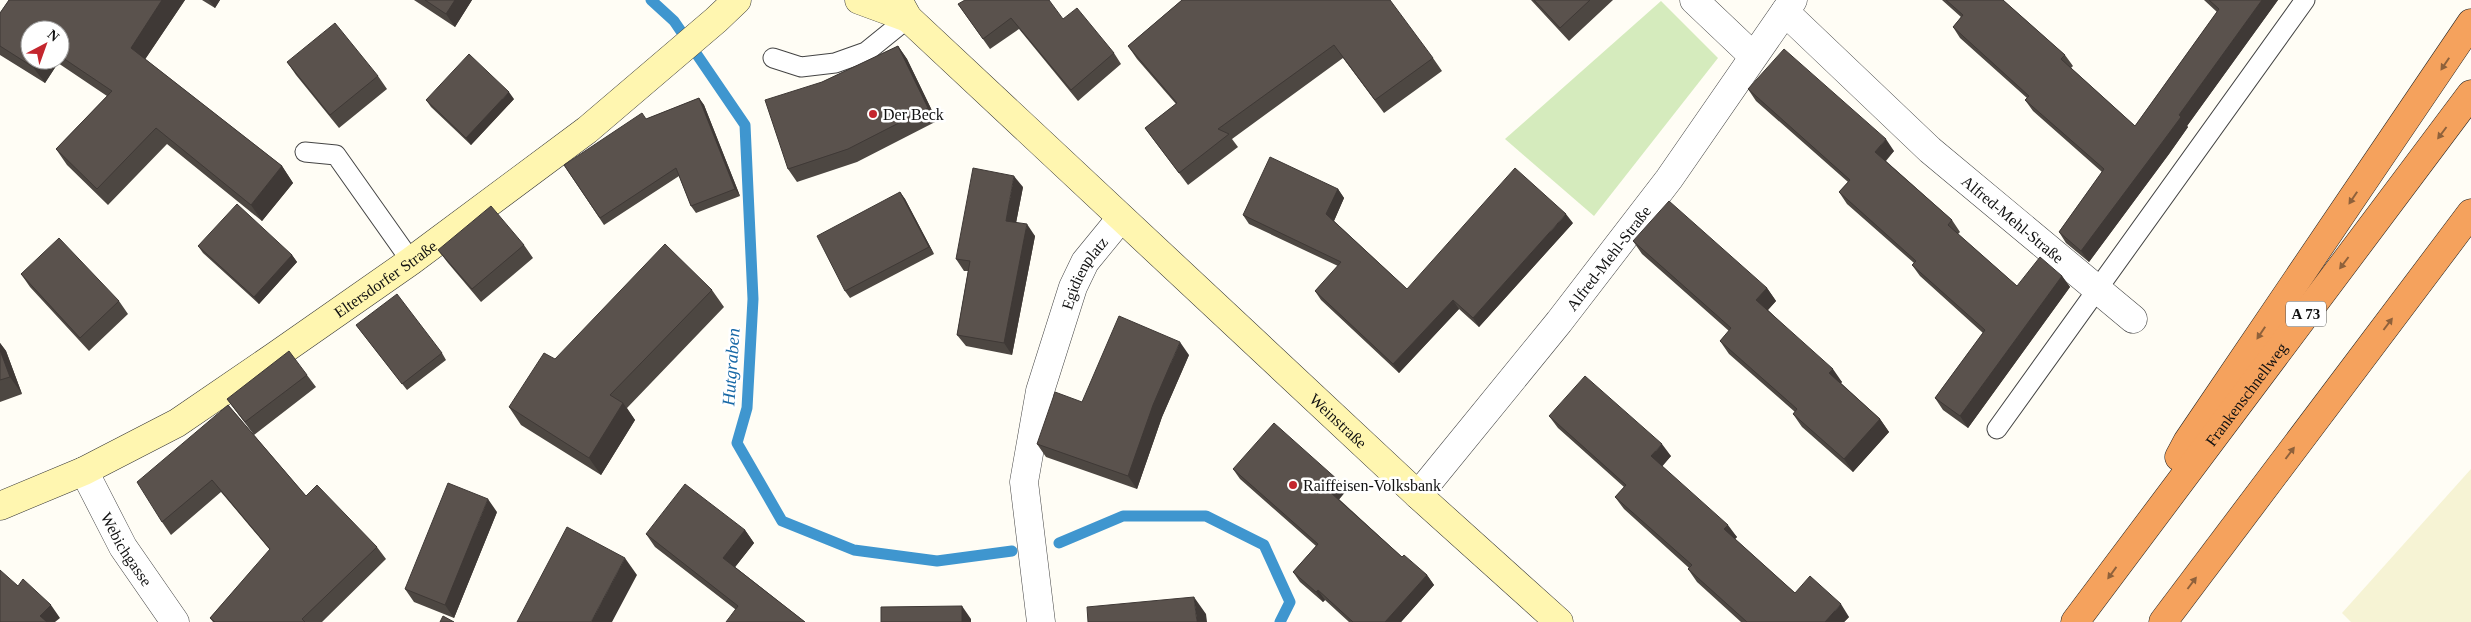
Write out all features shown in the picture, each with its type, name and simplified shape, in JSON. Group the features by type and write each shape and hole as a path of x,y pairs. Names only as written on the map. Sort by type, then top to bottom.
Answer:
{"highway":[{"path":"2141,533 2187,442 2471,23"},
{"name":"Frankenschnellweg","path":"2075,622 2471,94"},
{"path":"2163,622 2471,213"},
{"path":"2430,268 2471,227"}],"main road":[{"name":"Eltersdorfer Straße","path":"0,506 84,471 177,423 411,261 587,130 672,59 737,0"},
{"path":"859,0 903,9 1121,218"},
{"name":"Weinstraße","path":"1121,218 1418,495 1559,622"}],"street":[{"path":"1694,0 1753,56"},
{"name":"Alfred-Mehl-Straße","path":"1418,495 1559,322 1635,224 1789,6 1930,150 2132,319"},
{"name":"Egidienplatz","path":"1041,622 1024,482 1040,391 1073,286 1085,262 1121,218"},
{"name":"Webichgasse","path":"84,471 122,547 175,622"}],"lane":[{"path":"1996,429 2305,0"},
{"path":"773,58 801,67 835,63 866,52 903,9"},
{"path":"305,152 336,155 411,261"}],"shaded area":[{"path":"2471,469 2471,622 2351,622 2342,613"}],"green space":[{"path":"1661,1 1718,58 1594,216 1505,139"}],"building":[{"path":"9,0 162,0 131,48 282,166 251,205 156,128 97,189 56,149 112,91 70,63 70,20 20,20 20,59 0,46 0,13"},
{"path":"425,0 455,0 446,14"},
{"path":"965,0 1049,0 1063,19 1077,8 1114,53 1071,90 1011,18 983,39 958,4"},
{"path":"1182,0 1390,0 1433,58 1375,100 1334,45 1218,129 1229,134 1179,173 1145,128 1177,103 1128,46"},
{"path":"1534,0 1590,0 1560,28"},
{"path":"1946,0 2003,0 2065,55 2061,59 2135,126 2219,9 2209,0 2262,0 2179,115 2181,117 2081,251 2059,232 2104,169 2025,100 2029,96 1953,27 1963,15"},
{"path":"335,23 378,76 330,115 287,62"},
{"path":"898,46 928,108 848,149 788,169 765,100 822,82"},
{"path":"1784,49 1886,139 1875,152 1952,220 1948,225 2017,286 2040,257 2062,276 1960,416 1935,398 1985,330 1912,265 1916,261 1839,192 1850,180 1748,89"},
{"path":"469,54 509,92 466,138 426,100"},
{"path":"699,98 735,189 691,206 676,168 600,218 564,165 642,113 646,119"},
{"path":"1270,157 1338,189 1326,214 1407,289 1515,168 1566,214 1473,318 1453,300 1393,364 1315,291 1341,262 1243,215"},
{"path":"973,168 1014,176 1006,221 1027,224 1004,343 957,335 970,261 956,259"},
{"path":"900,192 929,247 845,291 817,236"},
{"path":"1669,201 1767,288 1756,300 1833,369 1829,373 1880,419 1844,459 1793,414 1797,409 1720,341 1731,328 1633,241"},
{"path":"237,204 292,255 254,297 198,246"},
{"path":"491,206 524,245 472,289 438,250"},
{"path":"59,238 119,301 80,338 21,274"},
{"path":"665,244 712,290 610,395 623,403 589,458 509,407 544,353 555,359"},
{"path":"397,294 442,353 402,384 356,325"},
{"path":"1119,316 1180,342 1153,405 1128,476 1037,444 1055,392 1082,402"},
{"path":"0,350 10,377 0,380"},
{"path":"289,351 307,375 245,422 227,399"},
{"path":"1585,376 1662,444 1651,456 1728,525 1724,529 1795,593 1810,576 1841,604 1825,622 1747,622 1688,569 1692,565 1615,497 1626,485 1549,416"},
{"path":"228,405 306,496 317,485 377,547 302,619 305,622 215,622 210,618 270,549 212,480 162,522 137,482"},
{"path":"1274,423 1339,481 1330,492 1402,557 1404,555 1427,575 1385,622 1353,622 1318,590 1316,592 1293,572 1318,544 1233,469"},
{"path":"448,483 488,499 445,605 405,589"},
{"path":"685,484 745,530 723,558 805,622 726,622 738,606 646,534"},
{"path":"567,527 625,558 591,622 517,622"},
{"path":"0,570 18,586 23,579 51,605 40,616 47,622 0,622"},
{"path":"1194,597 1197,622 1088,622 1087,607"},
{"path":"962,606 962,622 881,622 881,607"},
{"path":"443,616 454,622 440,622"}],"waterway":[{"name":"Hutgraben","path":"651,0 674,21 745,125 753,299 747,408 737,443 782,521 854,550 937,561 1012,551"},
{"name":"Hutgraben","path":"1059,543 1123,516 1206,516 1264,545 1290,602 1280,622"}],"place":[{"name":"Der Beck","path":"873,114"},
{"name":"Raiffeisen-Volksbank","path":"1293,485"}]}
